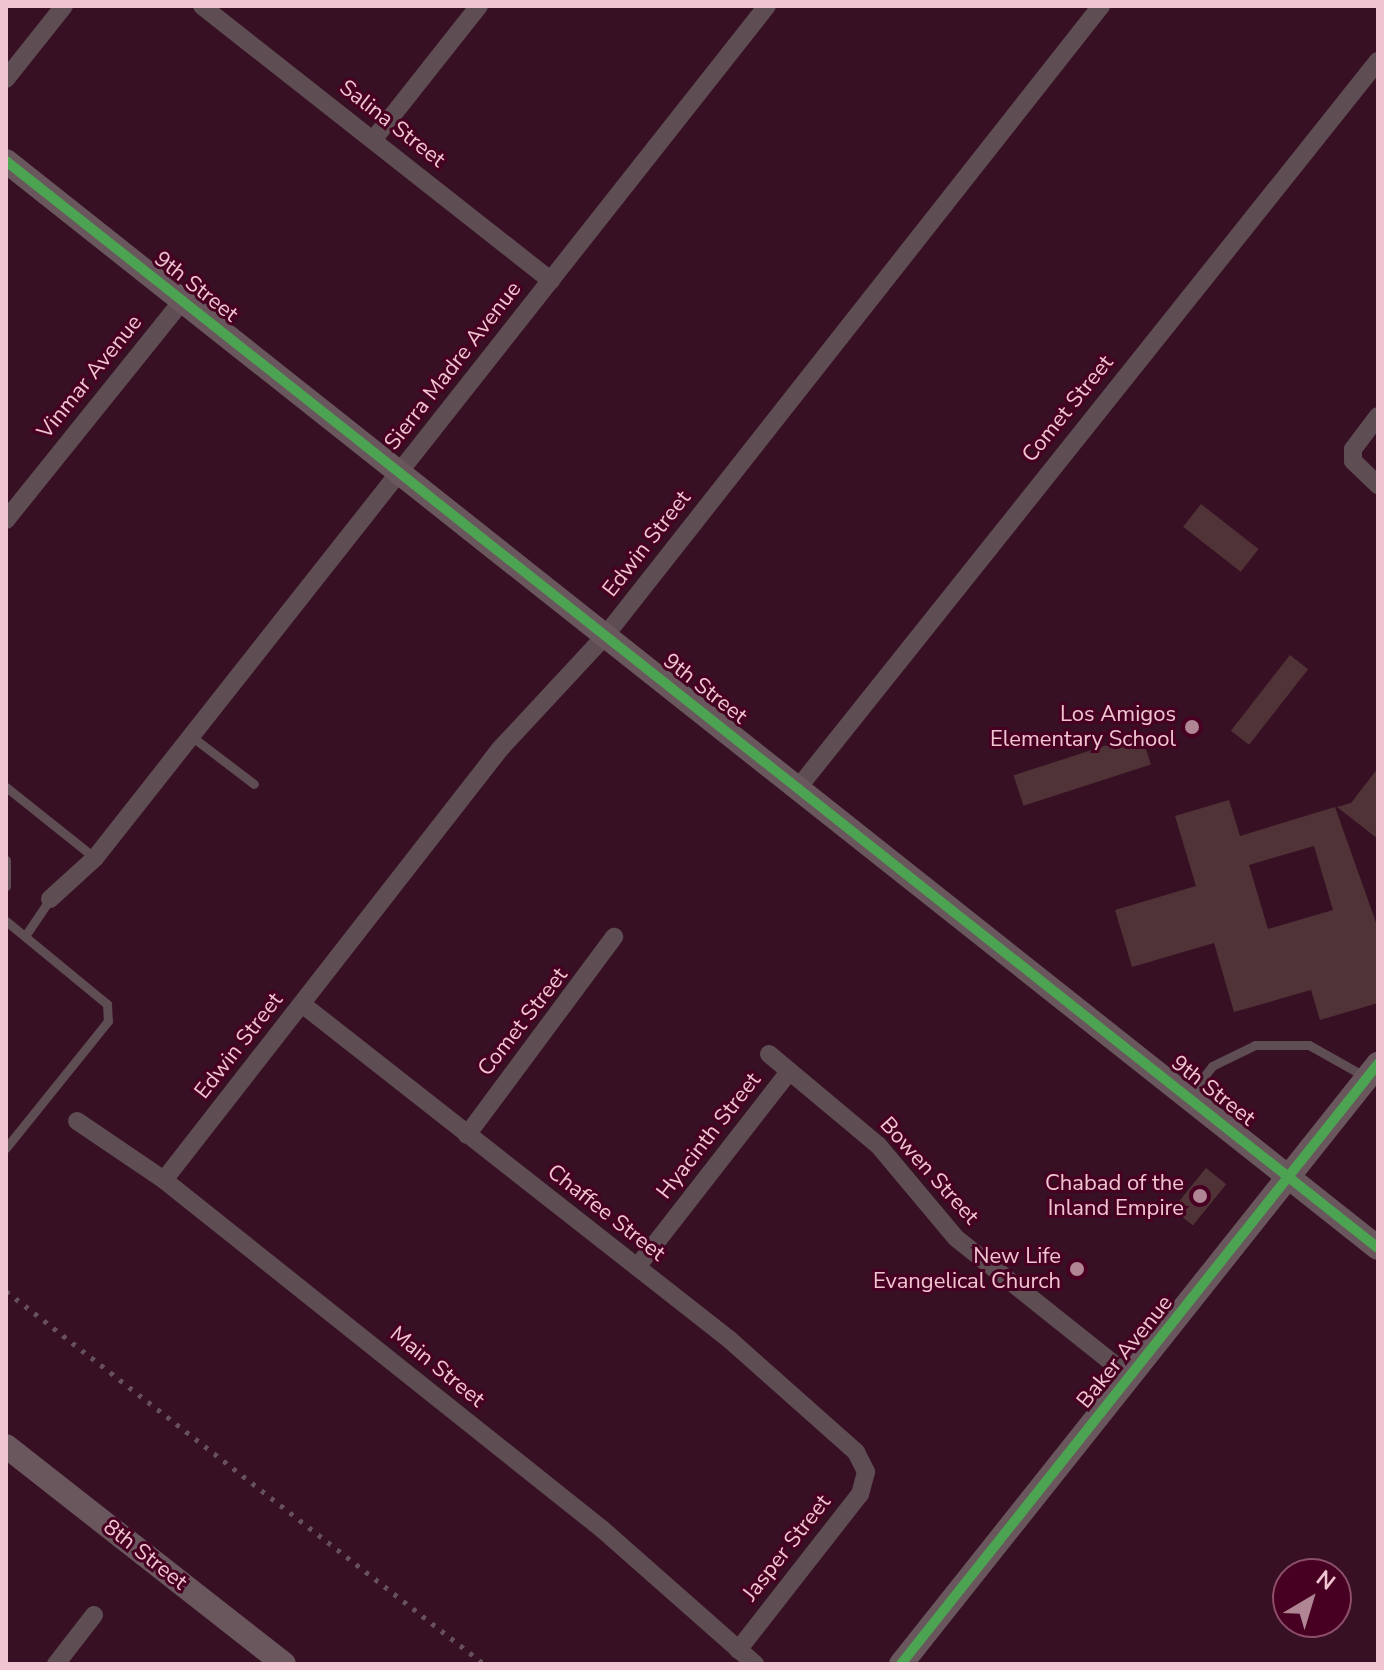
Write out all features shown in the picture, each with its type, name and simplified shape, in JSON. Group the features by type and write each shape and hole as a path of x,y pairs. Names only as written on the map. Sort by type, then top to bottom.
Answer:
{"street":[{"path":"6,79 64,6"},
{"name":"Salina Street","path":"202,6 551,281"},
{"path":"373,140 479,6"},
{"name":"Sierra Madre Avenue","path":"50,899 95,858 767,6"},
{"name":"Edwin Street","path":"164,1180 500,749 605,636 1101,6"},
{"name":"Comet Street","path":"798,788 1378,61"},
{"name":"9th Street","path":"6,161 1378,1248"},
{"name":"Vinmar Avenue","path":"6,520 182,301"},
{"path":"1378,416 1358,434 1353,461 1378,485"},
{"name":"Comet Street","path":"467,1135 614,937"},
{"name":"Chaffee Street","path":"302,1004 637,1267 856,1452 866,1472"},
{"name":"Bowen Street","path":"769,1054 788,1073 878,1145 956,1238 1130,1377"},
{"name":"Baker Avenue","path":"901,1664 1373,1071"},
{"name":"Hyacinth Street","path":"637,1267 788,1073"},
{"name":"Main Street","path":"77,1121 164,1180 602,1529 755,1664"},
{"name":"8th Street","path":"6,1446 284,1664"},
{"name":"Jasper Street","path":"738,1650 860,1494 866,1472"},
{"path":"56,1664 94,1615"}],"lane":[{"path":"191,736 254,784"},
{"path":"6,787 95,858"},
{"path":"6,860 6,886"},
{"path":"25,936 50,899"},
{"path":"6,921 107,1004 108,1021 6,1148"},
{"path":"1188,1097 1212,1066 1255,1045 1309,1045 1373,1071"}],"building":[{"path":"1201,504 1259,549 1241,572 1183,527"},
{"path":"1290,655 1308,669 1249,745 1231,731"},
{"path":"1141,734 1151,764 1023,806 1014,775"},
{"path":"1378,768 1378,839 1337,807 1351,803"},
{"path":"1229,800 1240,836 1335,807 1378,928 1378,1003 1320,1020 1311,990 1234,1012 1214,943 1132,967 1115,910 1196,886 1175,816","holes":["1314,846 1333,910 1268,929 1249,865"]},
{"name":"Chabad of the Inland Empire","path":"1206,1168 1226,1184 1193,1226 1173,1209"}],"railway":[{"path":"6,1291 484,1664"}],"cycle path":[{"path":"6,161 1378,1248"},
{"path":"901,1664 1378,1064"}],"place":[{"name":"Los Amigos Elementary School","path":"1192,727"},
{"name":"Chabad of the Inland Empire","path":"1200,1196"},
{"name":"New Life Evangelical Church","path":"1077,1269"}]}
